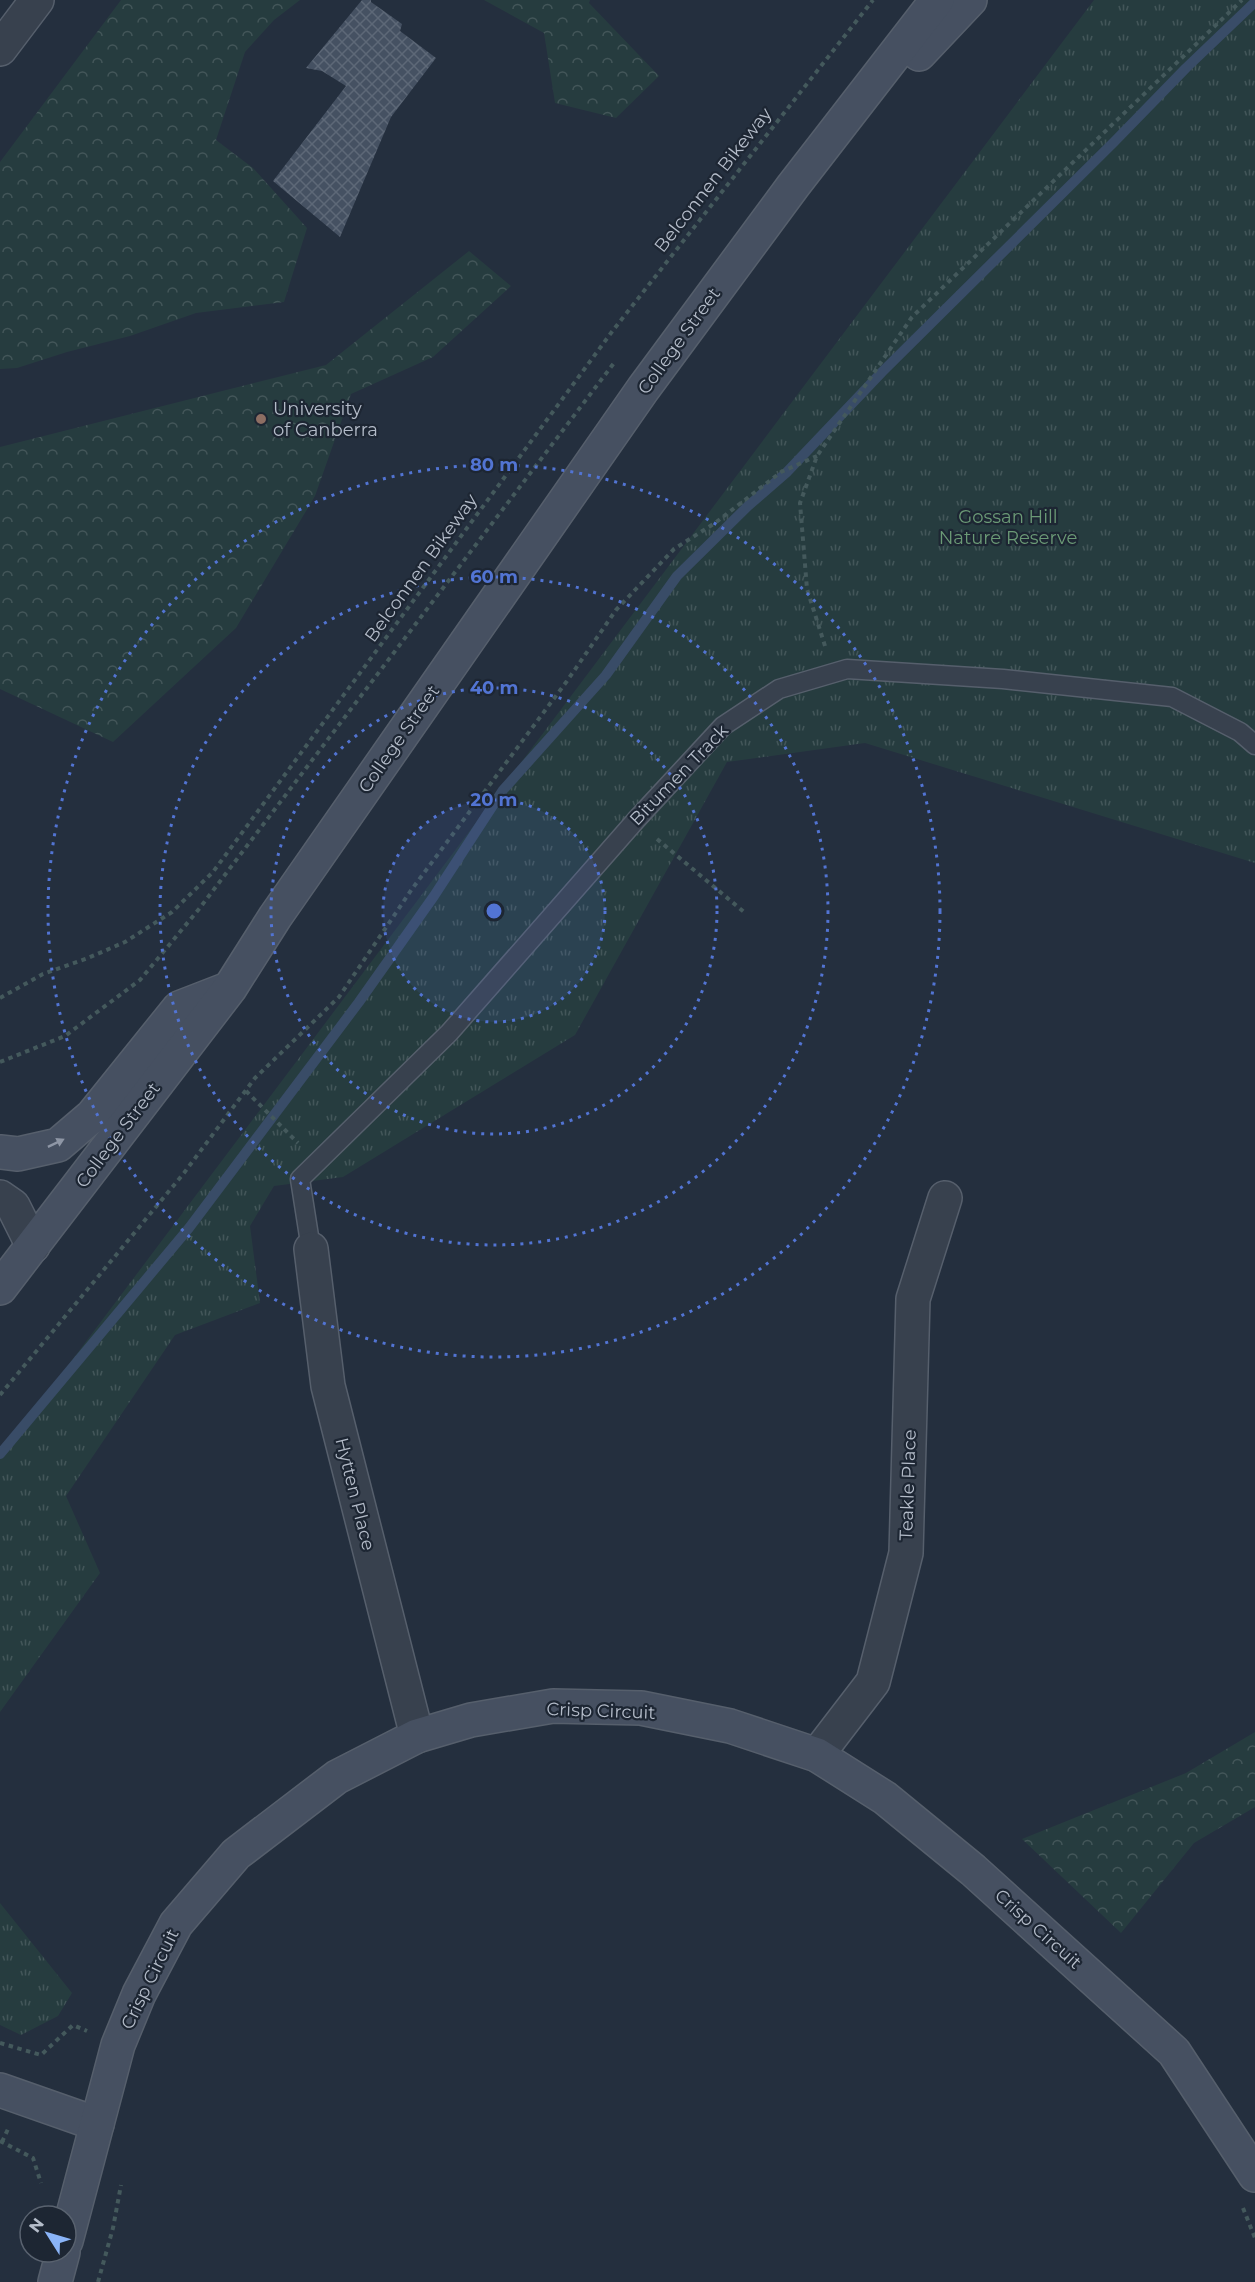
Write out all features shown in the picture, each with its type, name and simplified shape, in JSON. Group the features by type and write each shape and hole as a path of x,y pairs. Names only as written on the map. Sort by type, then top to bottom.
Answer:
{"street":[{"path":"0,49 37,0"},
{"name":"College Street","path":"0,1287 230,988 275,916 636,399 793,186 937,0"},
{"name":"College Street","path":"793,186 970,0"},
{"path":"0,1152 18,1155 58,1145 92,1116 179,1008 230,988"},
{"path":"0,1197 13,1206 33,1246"},
{"name":"Teakle Place","path":"817,1755 873,1682 906,1553 913,1299 945,1197"},
{"path":"0,1233 33,1246"},
{"name":"Hytten Place","path":"311,1249 328,1386 417,1736"},
{"name":"Crisp Circuit","path":"76,2204 118,2045 139,1994 176,1924 236,1854 337,1777 417,1736 471,1720 553,1706 641,1708 730,1726 817,1755 885,1798 938,1841 1174,2052 1255,2175"},
{"path":"0,2090 97,2124"},
{"path":"56,2282 60,2264"}],"lane":[{"name":"Bitumen Track","path":"311,1249 300,1179 449,1033 636,820 723,726 779,689 848,669 1003,679 1172,697 1240,732 1255,745"}],"path":[{"name":"Belconnen Bikeway","path":"0,998 43,974 125,942 172,912 213,872 614,329 873,0"},
{"path":"834,673 807,589 800,503 817,456 912,317 1242,0"},
{"path":"0,1062 65,1036 140,980 198,909 618,358"},
{"path":"0,1395 184,1173 255,1078 339,997 412,889 567,681 616,610 674,549 714,524 782,472 817,456"},
{"path":"636,820 744,912"},
{"path":"246,1090 317,1162"},
{"path":"0,2043 41,2055 73,2025 118,2045"},
{"path":"0,2141 33,2158 42,2181 40,2189"},
{"path":"1241,2204 1255,2238"}],"green space":[{"path":"121,0 300,0 274,20 245,52 216,140 253,168 307,228 284,302 196,313 130,336 17,368 0,369 0,162"},
{"path":"484,0 590,0 589,3 659,76 616,118 555,103 544,33"},
{"name":"Gossan Hill Nature Reserve","path":"1094,0 1255,0 1255,863 865,743 727,762 575,1035 343,1177 274,1186 250,1226 260,1303 175,1335 66,1496 100,1573 0,1712 0,1456"},
{"path":"469,251 511,286 433,357 351,394 315,496 236,628 113,742 0,689 0,447 326,365"},
{"path":"1255,1732 1255,1807 1194,1843 1121,1933 1022,1839 1186,1773"},
{"path":"0,1903 72,1993 58,2016 21,2035 0,2025"}],"building":[{"path":"362,0 371,0 402,24 400,31 436,58 391,117 340,237 273,181 346,86 322,71 306,68"}],"waterway":[{"path":"0,1454 189,1228 359,1002 434,896 503,790 606,675 677,576 748,506 786,473 882,372 1255,2"}],"place":[{"name":"University of Canberra","path":"261,419"}]}
